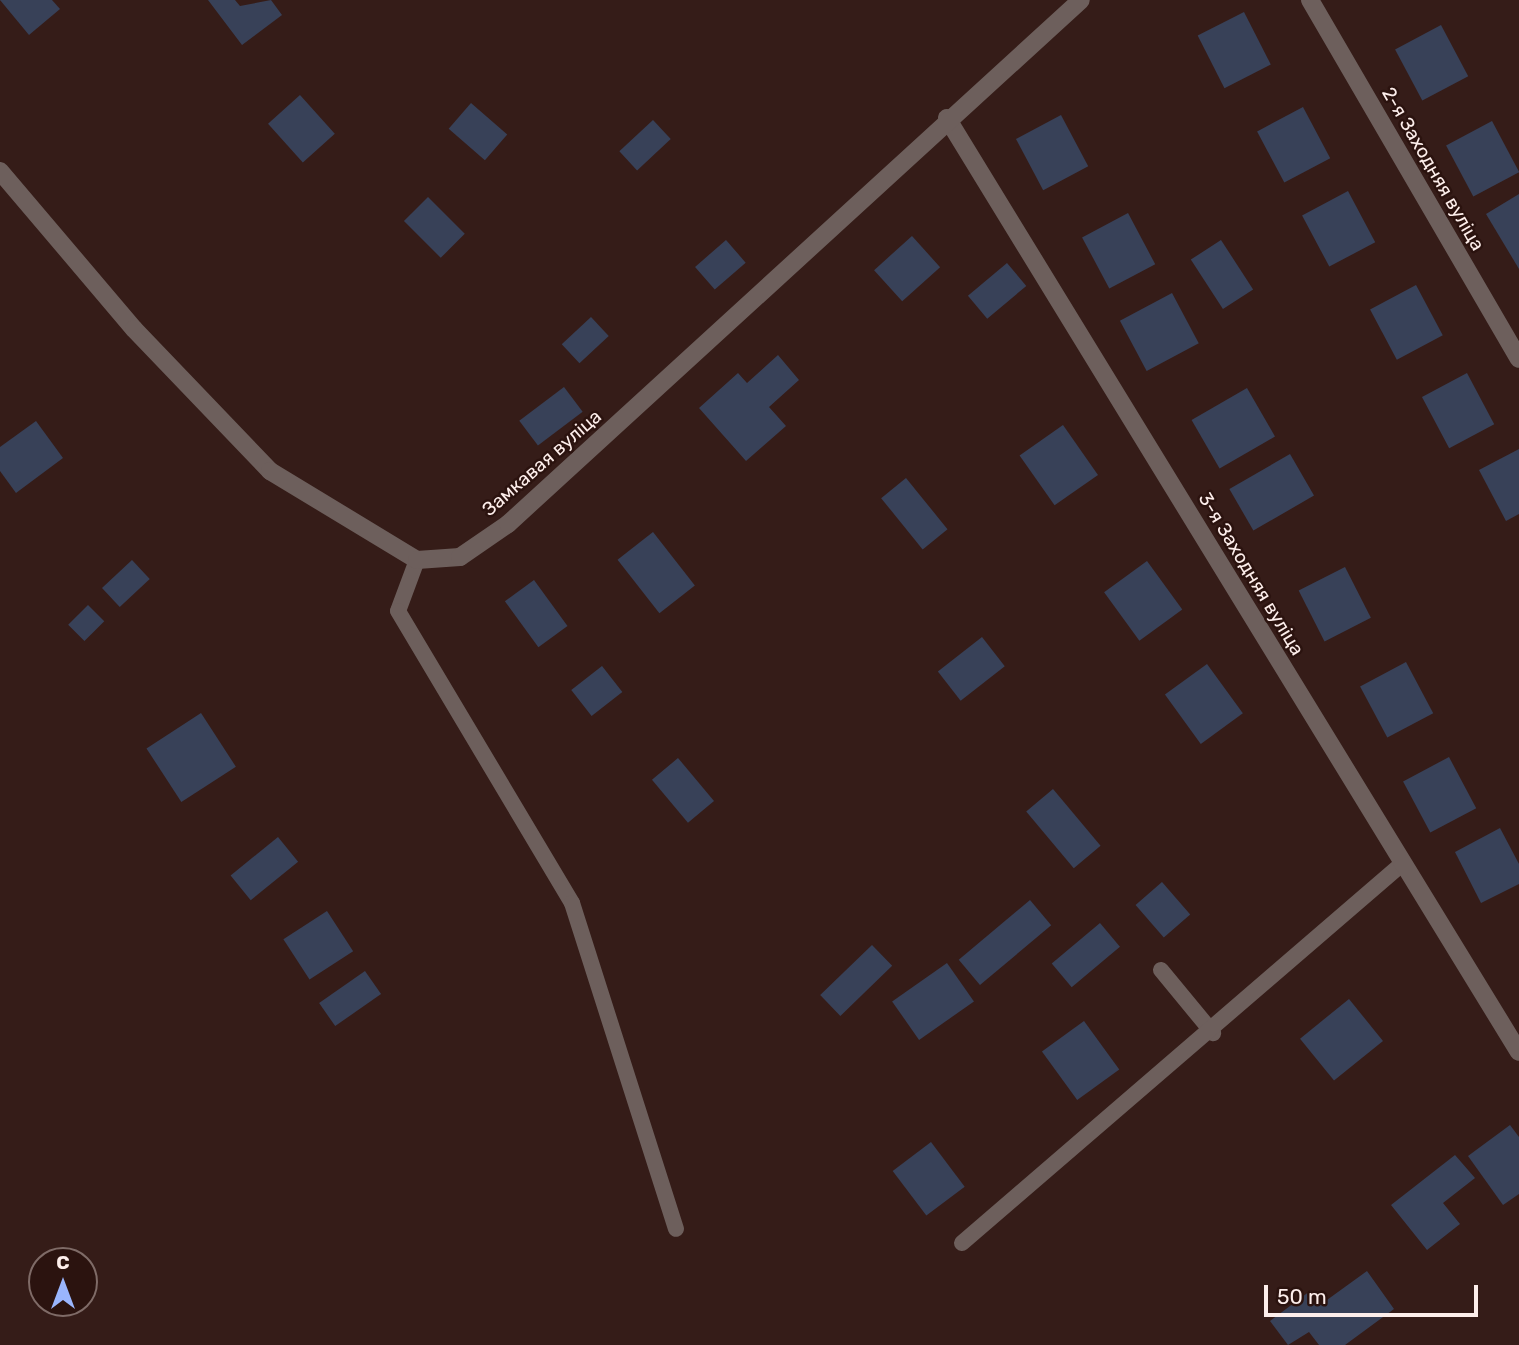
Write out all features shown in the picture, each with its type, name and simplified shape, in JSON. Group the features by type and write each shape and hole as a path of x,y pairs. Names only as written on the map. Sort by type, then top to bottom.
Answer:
{"street":[{"name":"Замкавая вуліца","path":"417,560 460,556 508,524 920,150 947,118 1081,0"},
{"name":"2-я Заходняя вуліца","path":"1310,0 1519,359"},
{"name":"3-я Заходняя вуліца","path":"947,118 1519,1052"},
{"path":"0,171 134,329 270,471 417,560"}],"lane":[{"path":"417,560 398,611 572,904 676,1229"},
{"path":"962,1243 1213,1033 1403,863"},
{"path":"1161,970 1213,1033"}],"building":[{"path":"0,0 52,0 60,9 29,35"},
{"path":"208,0 235,0 240,6 271,0 282,15 242,45"},
{"path":"1244,12 1271,65 1224,88 1198,36"},
{"path":"1441,25 1468,76 1422,101 1395,49"},
{"path":"300,95 335,134 303,162 268,124"},
{"path":"471,103 507,134 485,160 449,129"},
{"path":"1303,107 1330,158 1284,183 1257,131"},
{"path":"1061,115 1088,166 1043,190 1016,139"},
{"path":"653,120 671,139 637,170 619,151"},
{"path":"1492,121 1519,172 1473,197 1446,145"},
{"path":"1348,191 1375,242 1329,267 1302,215"},
{"path":"1519,194 1519,269 1486,214"},
{"path":"428,197 465,234 441,258 404,221"},
{"path":"1128,213 1155,264 1109,289 1082,237"},
{"path":"912,236 940,267 902,301 874,270"},
{"path":"726,240 746,263 715,290 695,267"},
{"path":"1221,240 1253,289 1223,309 1191,260"},
{"path":"1007,263 1026,286 987,319 968,296"},
{"path":"1416,285 1443,335 1397,360 1370,309"},
{"path":"1172,293 1199,343 1147,371 1120,321"},
{"path":"591,317 609,336 579,363 562,344"},
{"path":"778,355 799,380 769,407 786,426 746,461 699,408 738,373 747,383"},
{"path":"1467,373 1494,424 1449,448 1422,397"},
{"path":"564,387 583,412 538,445 519,421"},
{"path":"1247,388 1275,436 1220,468 1192,420"},
{"path":"36,421 63,458 16,493 0,471 0,447"},
{"path":"1063,425 1098,475 1055,505 1020,455"},
{"path":"1519,449 1519,514 1506,521 1479,470"},
{"path":"1290,454 1314,496 1253,531 1229,489"},
{"path":"906,478 948,529 923,549 881,498"},
{"path":"653,532 695,586 659,613 618,560"},
{"path":"132,560 150,579 120,607 102,588"},
{"path":"1147,561 1182,610 1139,641 1104,592"},
{"path":"1345,567 1371,618 1325,641 1299,591"},
{"path":"534,580 568,626 538,647 505,601"},
{"path":"88,605 104,621 84,641 68,625"},
{"path":"982,637 1005,666 961,701 938,671"},
{"path":"1406,662 1433,713 1387,738 1360,686"},
{"path":"1207,664 1243,713 1201,744 1165,695"},
{"path":"602,666 622,692 592,716 571,690"},
{"path":"201,713 236,767 181,802 146,748"},
{"path":"1449,757 1476,808 1430,833 1403,781"},
{"path":"678,758 714,801 688,823 652,780"},
{"path":"1053,789 1101,846 1074,868 1026,811"},
{"path":"1500,828 1519,864 1519,884 1481,903 1455,852"},
{"path":"278,837 298,862 251,900 231,875"},
{"path":"1162,882 1190,914 1164,937 1136,905"},
{"path":"1030,900 1051,925 980,985 959,960"},
{"path":"327,911 353,951 310,980 283,939"},
{"path":"1100,923 1120,947 1072,987 1052,963"},
{"path":"872,945 892,966 840,1016 820,995"},
{"path":"947,963 974,1002 919,1040 892,1001"},
{"path":"365,971 381,994 335,1026 319,1003"},
{"path":"1349,999 1383,1041 1334,1081 1300,1039"},
{"path":"1084,1021 1119,1070 1077,1100 1042,1052"},
{"path":"1510,1125 1519,1137 1519,1194 1503,1205 1468,1156"},
{"path":"931,1142 965,1187 926,1216 893,1171"},
{"path":"1455,1155 1475,1178 1443,1203 1460,1224 1427,1250 1391,1205"},
{"path":"1367,1271 1394,1309 1345,1345 1319,1345 1309,1332 1288,1345 1270,1321 1310,1291 1320,1305"}]}
